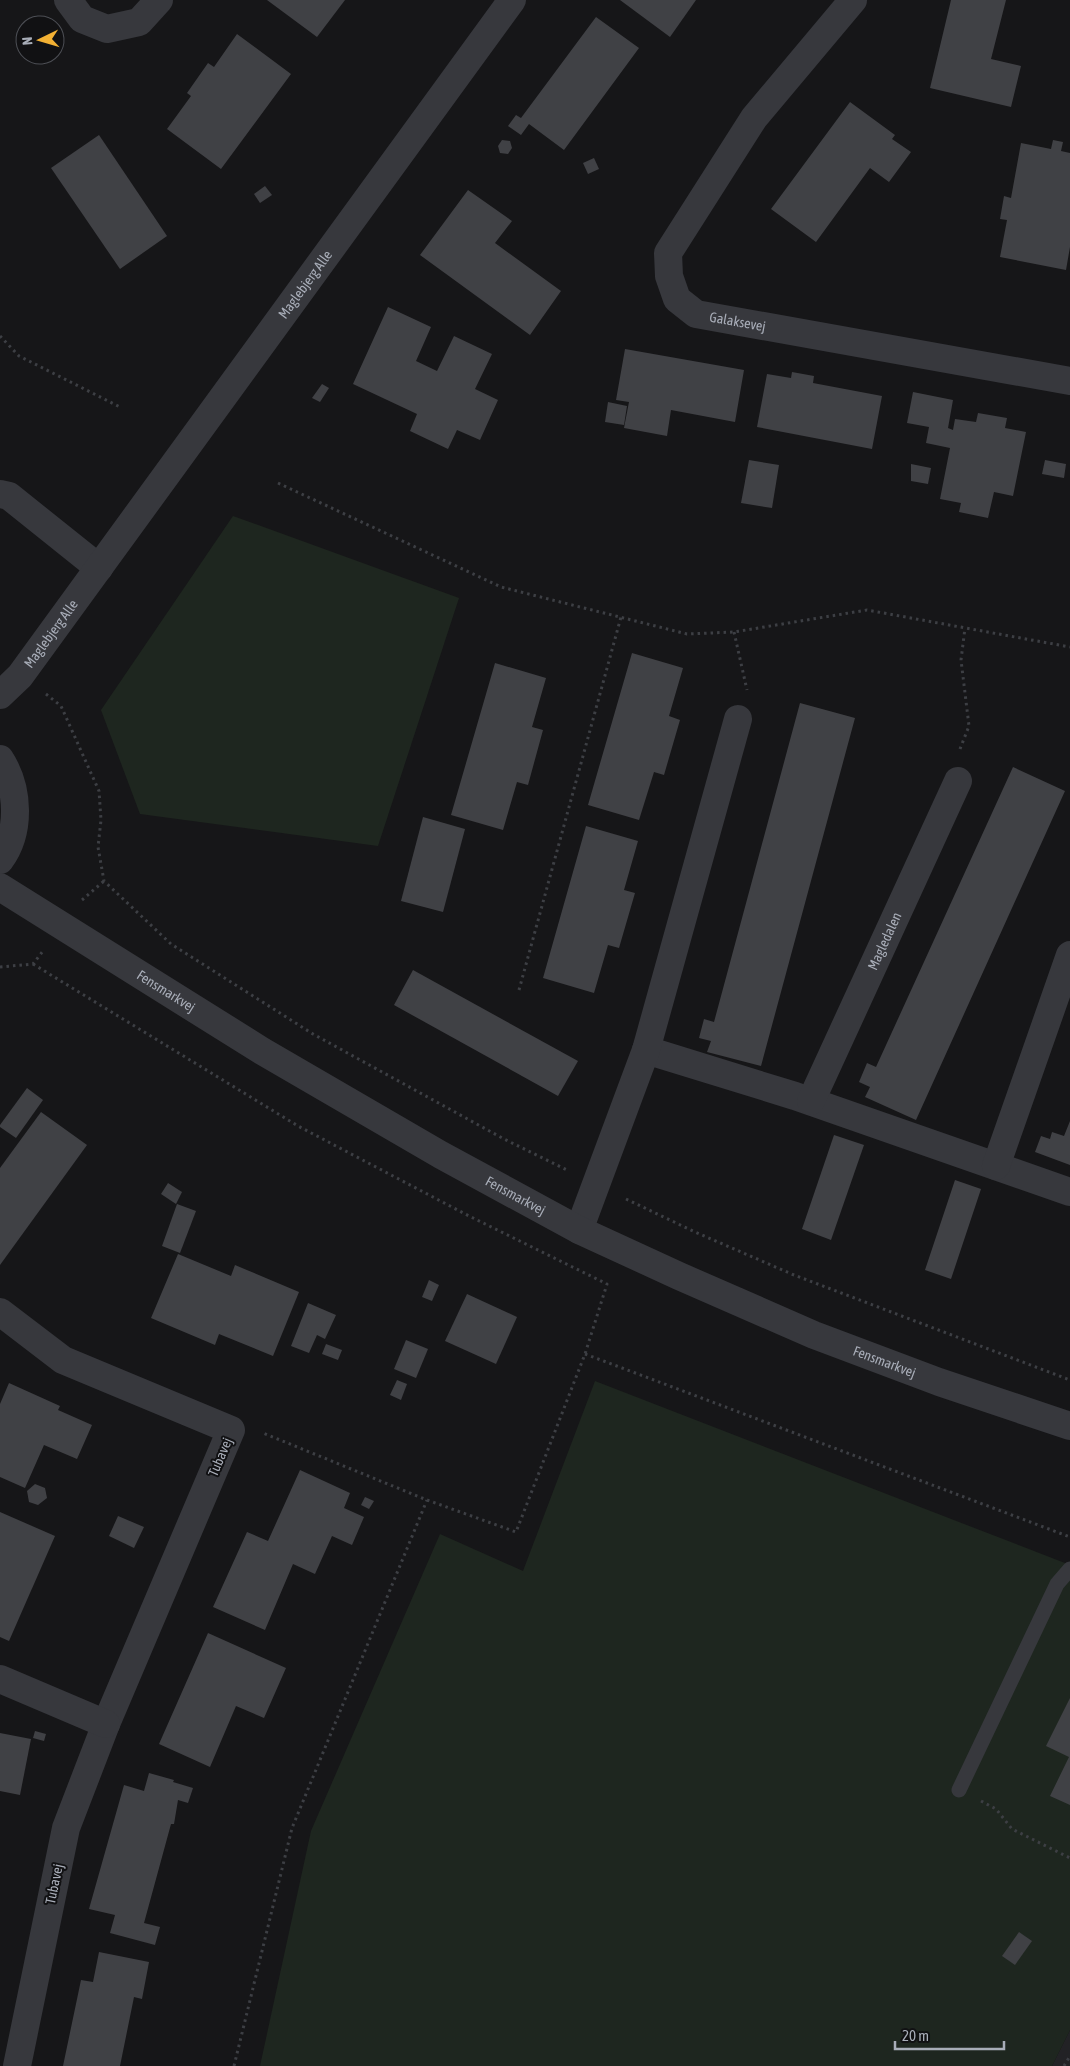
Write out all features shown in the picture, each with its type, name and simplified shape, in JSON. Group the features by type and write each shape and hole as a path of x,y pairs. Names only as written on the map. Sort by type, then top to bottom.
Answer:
{"street":[{"path":"68,0 82,20 108,29 139,22 158,0"},
{"name":"Maglebjerg Alle","path":"0,695 20,676 512,0"},
{"name":"Galaksevej","path":"853,0 754,118 668,253 668,276 677,299 696,314 1070,381"},
{"path":"0,494 9,496 99,568"},
{"path":"579,1230 646,1050 738,719"},
{"path":"0,760 7,770 15,798 14,828 4,855 0,860"},
{"name":"Magledalen","path":"811,1101 958,781"},
{"name":"Fensmarkvej","path":"0,887 262,1051 441,1154 579,1230 814,1335 939,1382 1070,1426"},
{"path":"996,1166 1070,955"},
{"path":"646,1050 811,1101 1070,1192"},
{"name":"Tubavej","path":"0,1312 63,1360 231,1430 106,1724 66,1828 12,2053"},
{"path":"0,1679 106,1724"}],"lane":[{"path":"958,1790 1057,1584 1070,1569"}],"path":[{"path":"0,336 19,356 120,407"},
{"path":"278,484 501,587 687,634 734,632 867,610 1070,647"},
{"path":"519,990 621,617"},
{"path":"958,781 949,773 970,726 961,660 965,628"},
{"path":"734,632 748,688 738,719"},
{"path":"20,676 61,706 99,791 101,820 98,847 104,881 171,944 313,1034 504,1139 595,1184 695,1232 794,1276 1070,1380"},
{"path":"33,964 298,1126 469,1216 607,1284 585,1354 516,1532 427,1500 253,1429 231,1430"},
{"path":"585,1354 1070,1537"},
{"path":"234,2066 292,1828 427,1500"},
{"path":"958,1790 996,1809 1012,1829 1070,1858"},
{"path":"1064,2066 1070,2056"}],"shaded area":[{"path":"233,516 459,598 378,846 140,814 101,710"},
{"path":"595,1381 1070,1565 1070,2030 1052,2066 260,2066 311,1831 440,1534 523,1571"},
{"path":"1070,2030 1070,2066 1052,2066"}],"building":[{"path":"267,0 345,0 317,37"},
{"path":"620,0 696,0 670,37"},
{"path":"951,0 1006,0 991,59 1021,66 1011,107 930,88"},
{"path":"596,17 639,48 564,150 529,124 521,135 508,126 516,115 521,118"},
{"path":"237,34 291,74 221,169 167,129 191,96 187,93 208,63 214,67"},
{"path":"850,102 895,135 892,139 911,152 889,182 870,168 816,242 771,209"},
{"path":"99,135 167,236 120,269 51,168"},
{"path":"502,140 510,141 512,148 508,154 500,153 498,146"},
{"path":"1053,140 1063,142 1061,151 1070,153 1070,247 1066,270 1000,257 1007,220 1000,219 1004,196 1011,198 1021,143 1051,149"},
{"path":"594,158 599,169 588,174 583,163"},
{"path":"265,186 272,195 260,203 254,194"},
{"path":"468,190 512,221 495,243 561,291 530,335 420,255"},
{"path":"388,307 431,327 416,361 437,371 454,336 492,354 475,389 498,400 480,440 457,430 448,449 410,431 417,414 353,384"},
{"path":"625,349 744,370 735,422 671,410 667,436 624,428 629,402 616,400"},
{"path":"792,372 814,376 813,383 882,396 872,449 757,427 767,374 791,378"},
{"path":"322,384 329,388 320,402 312,398"},
{"path":"913,392 953,400 948,428 953,430 955,419 976,422 978,413 1007,418 1005,428 1026,432 1013,496 994,492 988,518 959,512 961,503 940,499 950,448 926,443 929,427 907,423"},
{"path":"608,402 627,406 624,425 605,422"},
{"path":"749,460 779,465 772,508 741,503"},
{"path":"1045,460 1066,464 1064,478 1042,474"},
{"path":"911,464 931,468 928,484 911,481"},
{"path":"632,653 683,668 669,716 680,720 664,775 654,772 639,820 588,805"},
{"path":"495,663 546,678 532,727 543,730 528,785 517,782 503,830 451,815"},
{"path":"800,703 855,718 761,1066 707,1052 711,1041 699,1038 704,1019 714,1022"},
{"path":"1013,767 1065,791 916,1120 865,1097 870,1087 859,1082 867,1063 876,1067"},
{"path":"423,817 465,829 443,912 401,901"},
{"path":"586,826 638,841 624,890 635,893 619,948 608,945 594,993 543,978"},
{"path":"413,970 578,1061 558,1096 394,1005"},
{"path":"27,1088 43,1100 16,1138 0,1127 0,1125"},
{"path":"41,1112 87,1145 0,1265 0,1168"},
{"path":"1070,1121 1070,1165 1035,1152 1041,1136 1050,1139 1052,1132 1064,1136"},
{"path":"834,1135 864,1145 831,1240 802,1229"},
{"path":"955,1180 981,1189 951,1279 925,1270"},
{"path":"168,1183 182,1192 176,1204 161,1194"},
{"path":"177,1204 196,1211 180,1253 162,1246"},
{"path":"178,1254 231,1276 235,1265 299,1292 273,1356 219,1334 215,1345 151,1318"},
{"path":"429,1280 439,1285 432,1301 422,1297"},
{"path":"467,1294 517,1317 496,1364 445,1341"},
{"path":"308,1303 336,1315 325,1339 317,1335 309,1353 291,1346"},
{"path":"406,1340 428,1349 416,1378 394,1369"},
{"path":"326,1344 342,1350 338,1360 322,1354"},
{"path":"397,1380 407,1384 401,1400 390,1395"},
{"path":"9,1383 60,1406 58,1410 92,1425 77,1459 44,1445 25,1488 0,1477 0,1404"},
{"path":"300,1470 350,1493 344,1508 364,1517 352,1545 332,1536 315,1574 293,1564 265,1630 213,1607 247,1532 268,1541"},
{"path":"35,1484 45,1488 47,1498 38,1505 29,1502 27,1491"},
{"path":"365,1497 374,1501 369,1509 361,1505"},
{"path":"0,1512 55,1536 9,1641 0,1637"},
{"path":"118,1516 144,1527 134,1548 109,1536"},
{"path":"208,1633 286,1668 264,1718 236,1706 210,1767 159,1744"},
{"path":"1070,1698 1070,1805 1050,1796 1069,1757 1046,1746"},
{"path":"35,1731 46,1734 44,1741 33,1738"},
{"path":"0,1733 31,1739 20,1795 0,1791"},
{"path":"149,1773 193,1788 188,1803 178,1800 174,1824 171,1824 144,1923 160,1927 155,1945 110,1933 115,1915 89,1909 124,1785 144,1791"},
{"path":"1019,1932 1032,1941 1015,1965 1002,1956"},
{"path":"99,1952 149,1962 142,1999 134,1997 120,2066 63,2066 81,1980 93,1982"}]}
